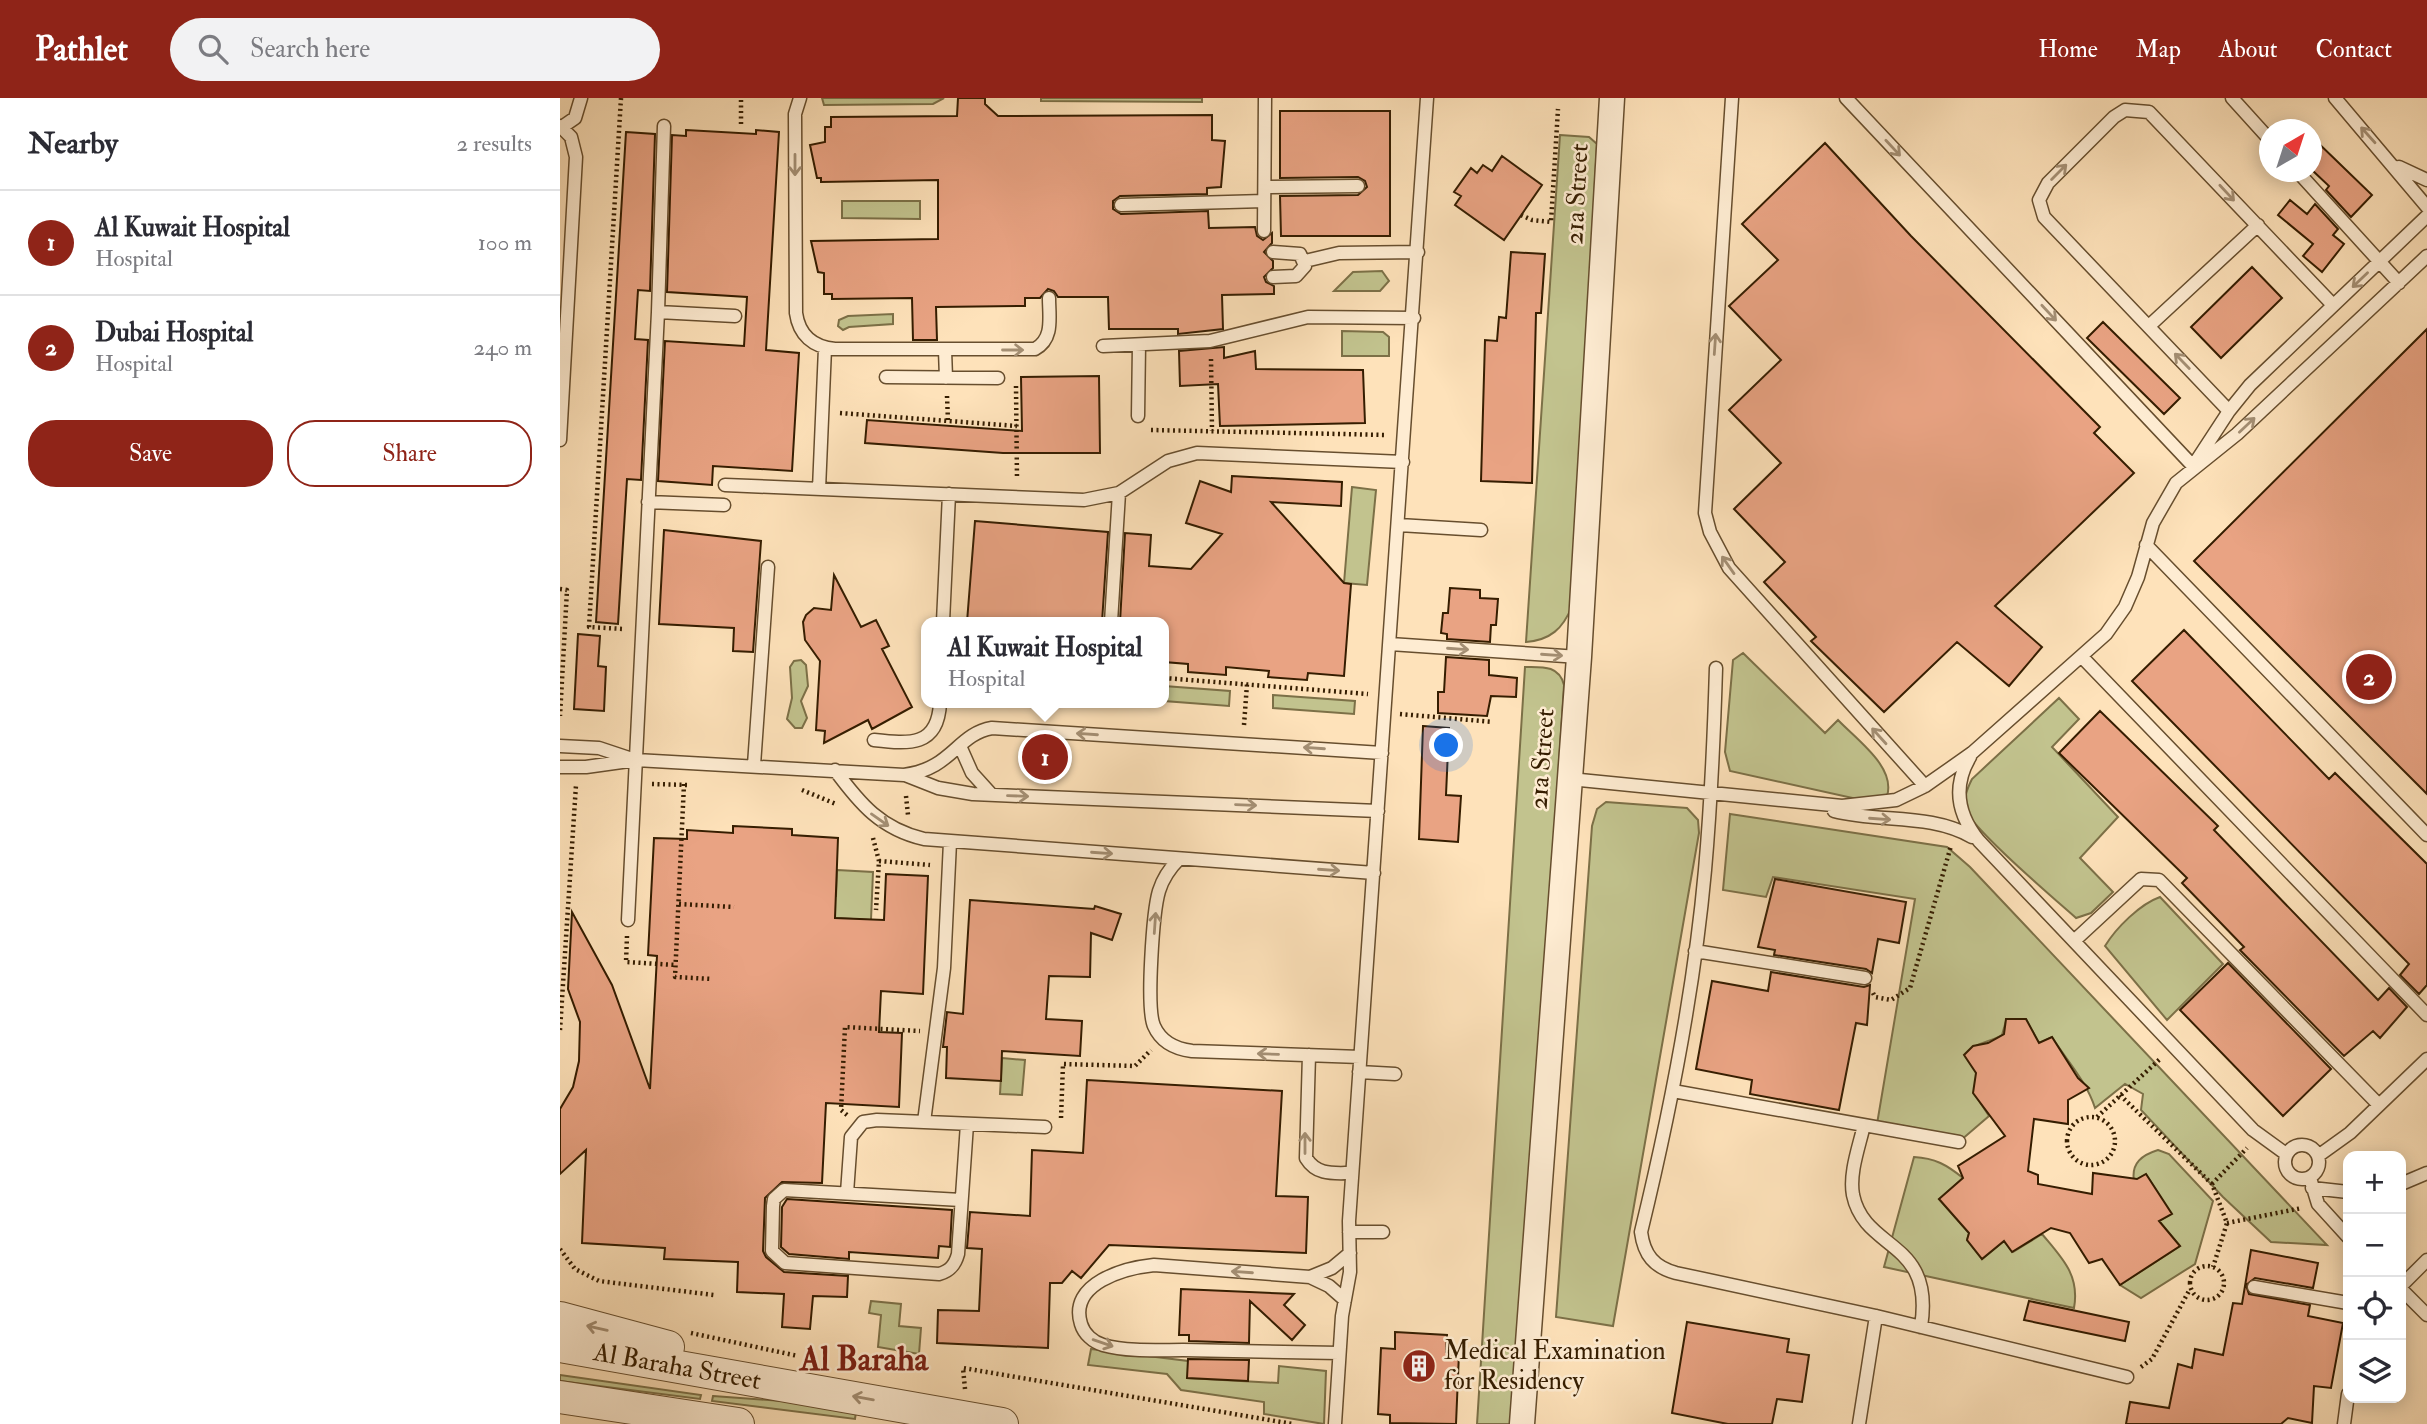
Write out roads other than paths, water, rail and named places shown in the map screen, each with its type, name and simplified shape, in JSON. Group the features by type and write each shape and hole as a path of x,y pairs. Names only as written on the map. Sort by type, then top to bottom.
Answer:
{"street":[{"name":"21a Street","path":"1522,1424 1579,657 1612,98"},
{"path":"560,1318 660,1344 731,1374"},
{"name":"Al Baraha Street","path":"560,1346 731,1374 1002,1424"},
{"name":"Al Baraha Street","path":"564,1398 738,1424"}],"lane":[{"path":"560,440 576,157 571,137 561,127 575,118 582,98"},
{"path":"800,98 795,114 796,313 805,335 825,348 1035,349 1047,340 1049,298"},
{"path":"1264,231 1265,98"},
{"path":"1732,98 1704,513 1724,559 1742,583 1925,786"},
{"path":"1846,98 2193,466"},
{"path":"2232,98 2259,128"},
{"path":"2335,98 2427,207"},
{"path":"1335,1424 1339,1353 1350,1253 1352,1173 1427,104"},
{"path":"2229,411 2045,217 2039,200 2048,183 2114,117 2125,110 2149,112 2333,305"},
{"path":"628,920 658,312 664,126"},
{"path":"2389,159 2427,180"},
{"path":"2307,182 2399,283"},
{"path":"1265,187 1358,186"},
{"path":"1121,205 1264,201"},
{"path":"1570,779 1814,805 1868,805 1896,800 1925,786 1972,753 2106,634 2124,607 2138,577 2146,545 2163,502 2193,466 2229,411 2250,385 2427,216"},
{"path":"2149,326 2258,225"},
{"path":"1273,252 1296,252 1305,261"},
{"path":"1305,261 1339,253 1418,252"},
{"path":"2193,466 2237,434 2427,256"},
{"path":"1273,277 1301,274 1305,261"},
{"path":"658,312 735,316"},
{"path":"1103,346 1210,341 1308,317 1414,318"},
{"path":"1138,416 1139,345"},
{"path":"819,489 825,348"},
{"path":"945,349 946,378"},
{"path":"886,377 998,378"},
{"path":"725,485 1084,500 1119,493 1168,461 1182,456 1212,453 1403,462"},
{"path":"1111,617 1119,493"},
{"path":"943,617 949,495"},
{"path":"648,502 724,505"},
{"path":"1399,525 1481,530"},
{"path":"2146,545 2427,835"},
{"path":"754,765 768,567"},
{"path":"1390,644 1579,657"},
{"path":"2082,657 2427,1015"},
{"path":"1716,668 1711,794 1695,951 1672,1091 1641,1232 1643,1247 1650,1259 1662,1269 1676,1273 1876,1316 2127,1377"},
{"path":"874,740 909,743 923,738 938,720 939,708"},
{"path":"904,775 941,764 974,734 992,728 1382,753"},
{"path":"560,746 599,748 636,760"},
{"path":"960,747 972,773 991,794"},
{"path":"1972,753 1962,769 1959,798 1967,826 2173,1046 2260,1135 2286,1154"},
{"path":"560,767 586,767 636,760 754,765 904,775 938,788 991,794 1378,811"},
{"path":"835,770 872,816 910,836 950,842 1374,873"},
{"path":"1814,805 1858,817 1924,820 1962,831 1979,841"},
{"path":"924,1122 937,1031 950,842"},
{"path":"1179,859 1164,879 1157,904 1150,1016 1163,1039 1171,1045 1192,1051 1360,1057"},
{"path":"2074,941 2141,879 2159,880 2379,1105"},
{"path":"1695,951 1865,978"},
{"path":"1309,1055 1306,1158 1323,1173 1352,1173"},
{"path":"2318,1156 2350,1133 2427,1059"},
{"path":"1359,1072 1395,1074"},
{"path":"1672,1091 1959,1142"},
{"path":"846,1193 851,1137 858,1126 870,1120 1045,1127"},
{"path":"961,1200 791,1190 778,1194 773,1206 771,1243 777,1258 793,1264 939,1274 946,1272 952,1267 958,1254 967,1124"},
{"path":"1864,1125 1852,1178 1853,1195 1860,1212 1904,1256 1920,1277 1925,1303 1921,1327"},
{"path":"2343,1191 2311,1183 2291,1177 2284,1166 2286,1154 2295,1146 2306,1145 2318,1156 2318,1168 2311,1183 2318,1204 2343,1232"},
{"path":"2406,1183 2427,1173"},
{"path":"1349,1232 1383,1233"},
{"path":"1310,1277 1332,1268 1350,1253"},
{"path":"2406,1282 2427,1260"},
{"path":"1339,1353 1120,1348 1101,1345 1092,1340 1080,1322 1079,1312 1087,1292 1105,1278 1141,1266 1310,1277 1329,1286 1345,1300"},
{"path":"2255,1287 2343,1302"},
{"path":"2406,1292 2427,1315"},
{"path":"1859,1424 1876,1316"},
{"path":"564,1398 612,1419"},
{"path":"2344,1424 2347,1403"}],"place":[{"name":"Dubai Hospital","path":"2369,677"},
{"name":"Al Kuwait Hospital","path":"1045,757"},
{"name":"Medical Examination for Residency","path":"1419,1366"}],"district":[{"name":"Al Baraha","path":"864,1359"}]}
